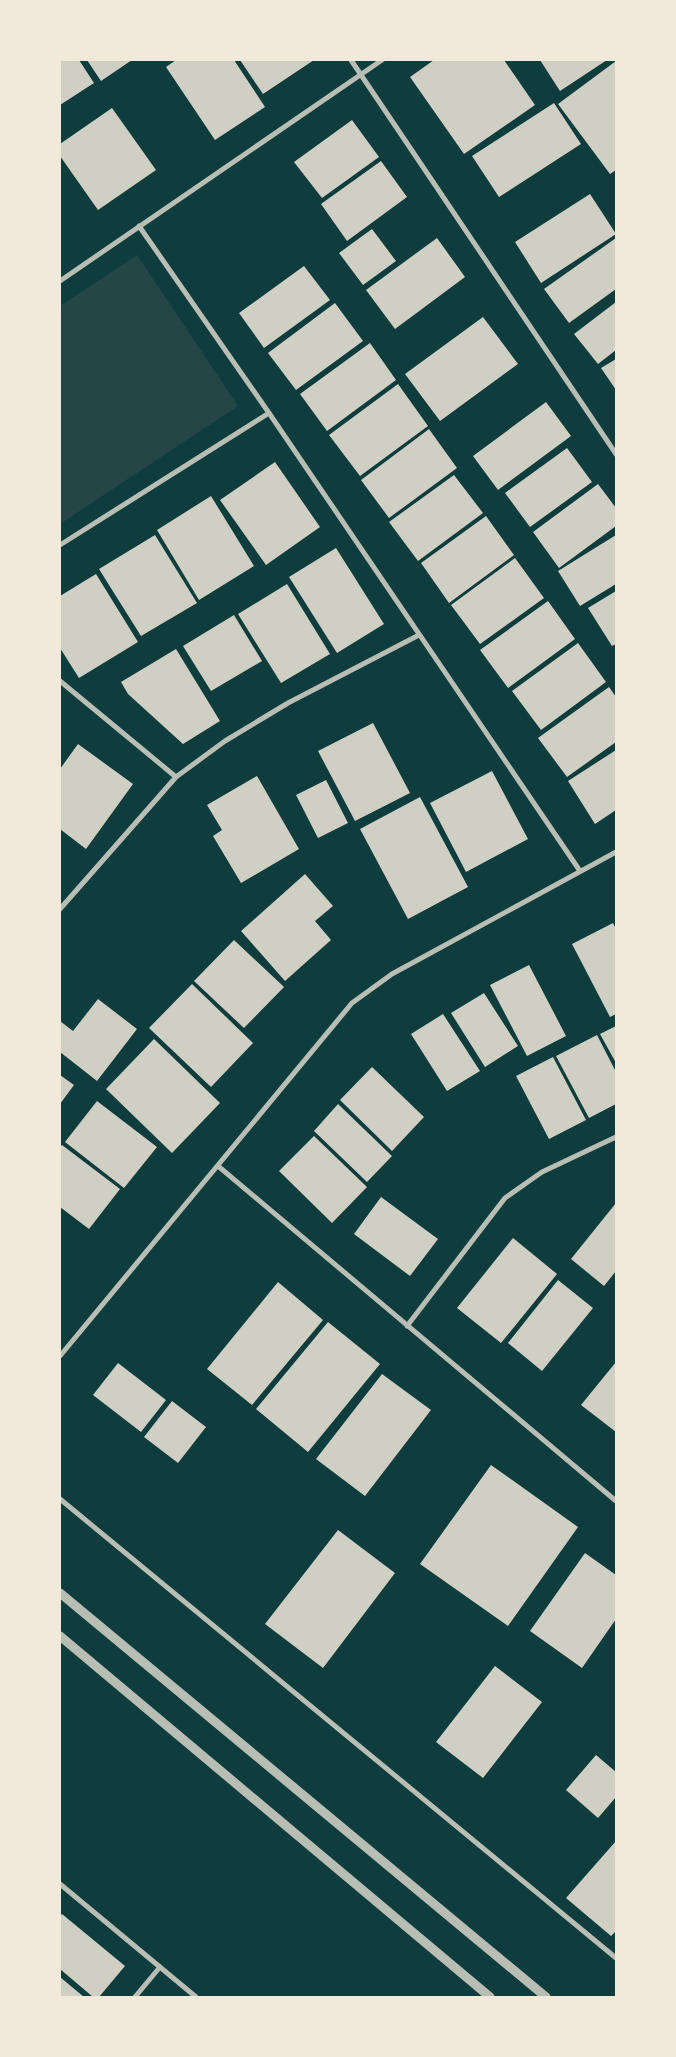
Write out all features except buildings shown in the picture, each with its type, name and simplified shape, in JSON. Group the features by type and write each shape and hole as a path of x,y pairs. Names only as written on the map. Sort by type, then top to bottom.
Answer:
{"street":[{"path":"351,60 616,454"},
{"path":"60,281 382,60"},
{"path":"140,226 580,871"},
{"path":"60,544 269,413"},
{"path":"60,909 176,777 225,741 288,703 419,635"},
{"path":"60,681 176,777"},
{"path":"60,1356 352,1003 392,974 616,852"},
{"path":"407,1326 506,1198 542,1172 616,1137"},
{"path":"218,1166 616,1501"},
{"path":"60,1499 616,1958"},
{"path":"60,1593 546,1997"},
{"path":"60,1636 484,1995"},
{"path":"60,1884 196,1997"},
{"path":"135,1997 160,1967"}],"shaded area":[{"path":"137,255 238,406 60,524 60,306"}]}
